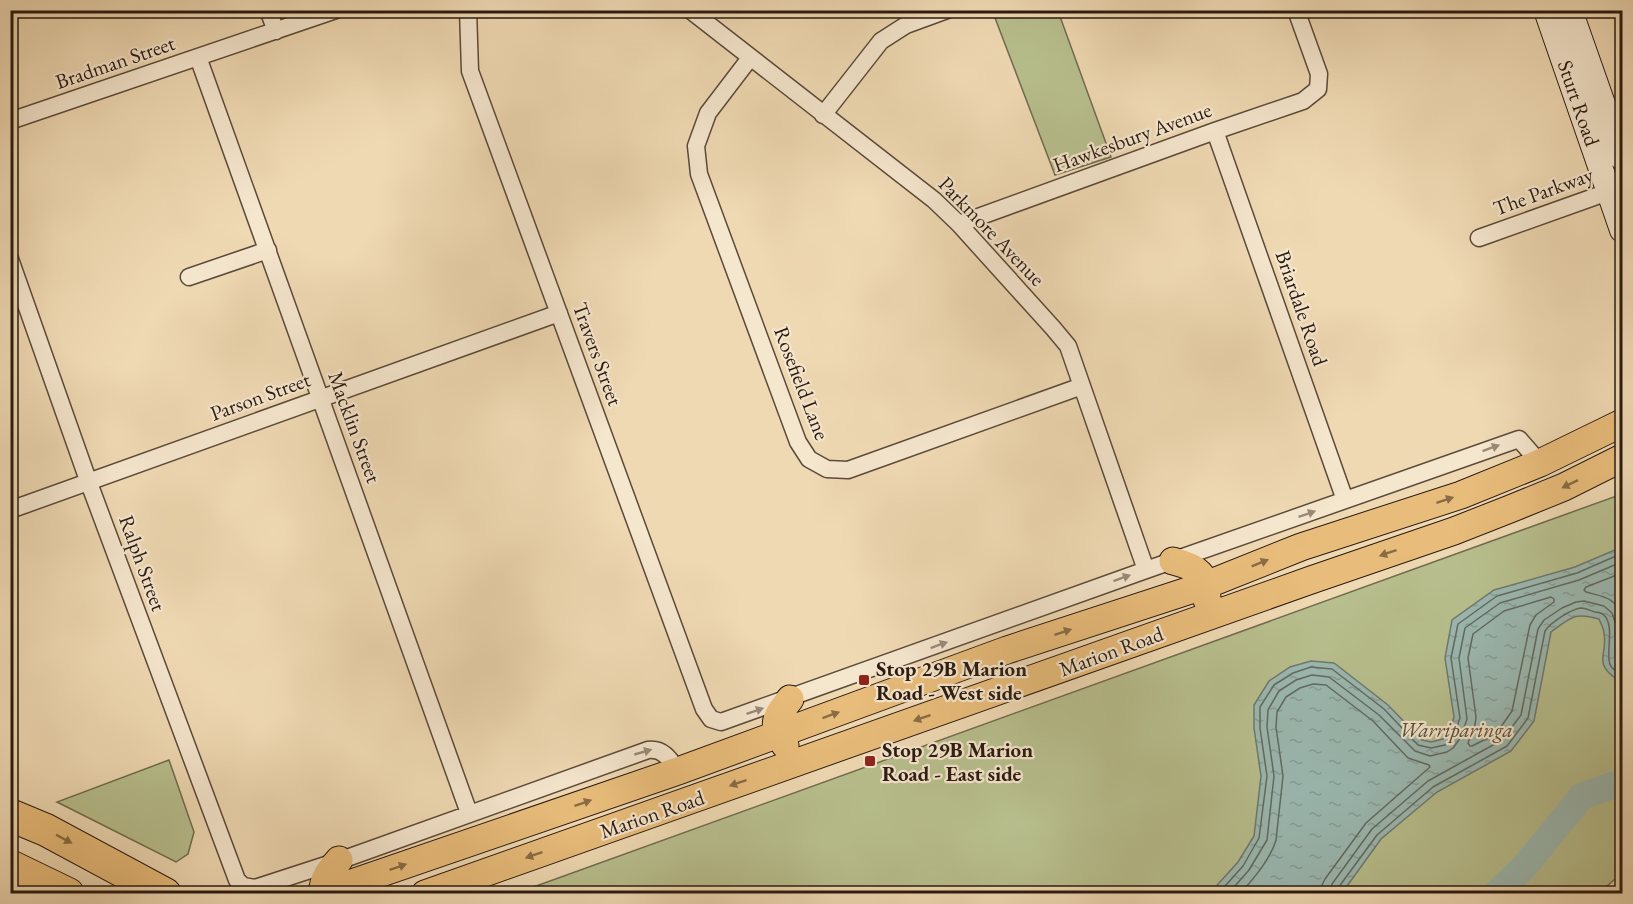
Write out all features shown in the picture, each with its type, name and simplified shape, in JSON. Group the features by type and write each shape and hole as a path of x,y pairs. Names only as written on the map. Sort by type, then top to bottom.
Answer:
{"highway":[{"path":"10,815 46,830 165,894"},
{"path":"10,866 68,894"}],"main road":[{"name":"Sturt Road","path":"1546,10 1573,52 1623,158"},
{"name":"Sturt Road","path":"1570,10 1573,52 1616,189 1623,230"},
{"name":"Marion Road","path":"322,893 678,771 1007,650 1206,585 1301,547 1461,495 1540,463 1623,423"},
{"name":"Marion Road","path":"425,894 1491,516 1564,487 1623,458"},
{"path":"1173,561 1184,563 1203,576 1207,603 1195,621"},
{"path":"1007,650 1047,656 1052,665 1049,674"},
{"path":"790,699 777,717 776,723 783,744 794,749 815,744 841,747"},
{"path":"669,808 678,785 678,771"},
{"path":"322,893 326,876 339,860"}],"street":[{"path":"268,10 276,31"},
{"name":"Bradman Street","path":"10,121 336,10"},
{"name":"Travers Street","path":"468,10 470,71 704,709 711,719 721,722 790,699"},
{"name":"Parkmore Avenue","path":"690,10 934,200 959,224 1068,346 1146,570"},
{"path":"823,115 881,41 906,25 947,10"},
{"name":"Hawkesbury Avenue","path":"959,224 1303,101 1318,89 1319,74 1296,10"},
{"name":"Macklin Street","path":"198,57 469,813"},
{"name":"Rosefield Lane","path":"750,58 708,113 696,146 699,174 798,442 808,459 827,469 848,470 1082,386"},
{"name":"Briardale Road","path":"1215,131 1345,500"},
{"name":"The Parkway","path":"1479,238 1616,189"},
{"path":"189,277 268,250"},
{"name":"Ralph Street","path":"10,259 89,483 237,880"},
{"name":"Parson Street","path":"10,510 559,313"},
{"path":"790,699 1146,570 1519,439 1540,463"},
{"name":"Marion Road","path":"237,880 243,886 255,888 651,750 663,753 678,771"}],"green space":[{"path":"992,10 1058,11 1111,157 1055,175"},
{"name":"Warriparinga","path":"1622,494 1622,873 1599,893 514,894"},
{"path":"169,760 194,832 188,854 176,862 57,802"}],"water":[{"path":"1617,549 1622,551 1622,677 1615,678 1608,672 1603,662 1605,640 1599,619 1578,616 1569,619 1551,632 1534,721 1511,751 1437,792 1381,839 1342,893 1210,893 1238,862 1254,836 1261,776 1254,728 1254,705 1269,681 1290,667 1311,661 1334,663 1388,705 1422,740 1431,742 1443,739 1450,730 1454,717 1445,658 1452,620 1494,590 1575,567"}],"waterway":[{"path":"1496,894 1524,867 1582,796 1622,782"}],"place":[{"name":"Stop 29B Marion Road - West side","path":"864,680"},
{"name":"Stop 29B Marion Road - East side","path":"870,761"}]}
